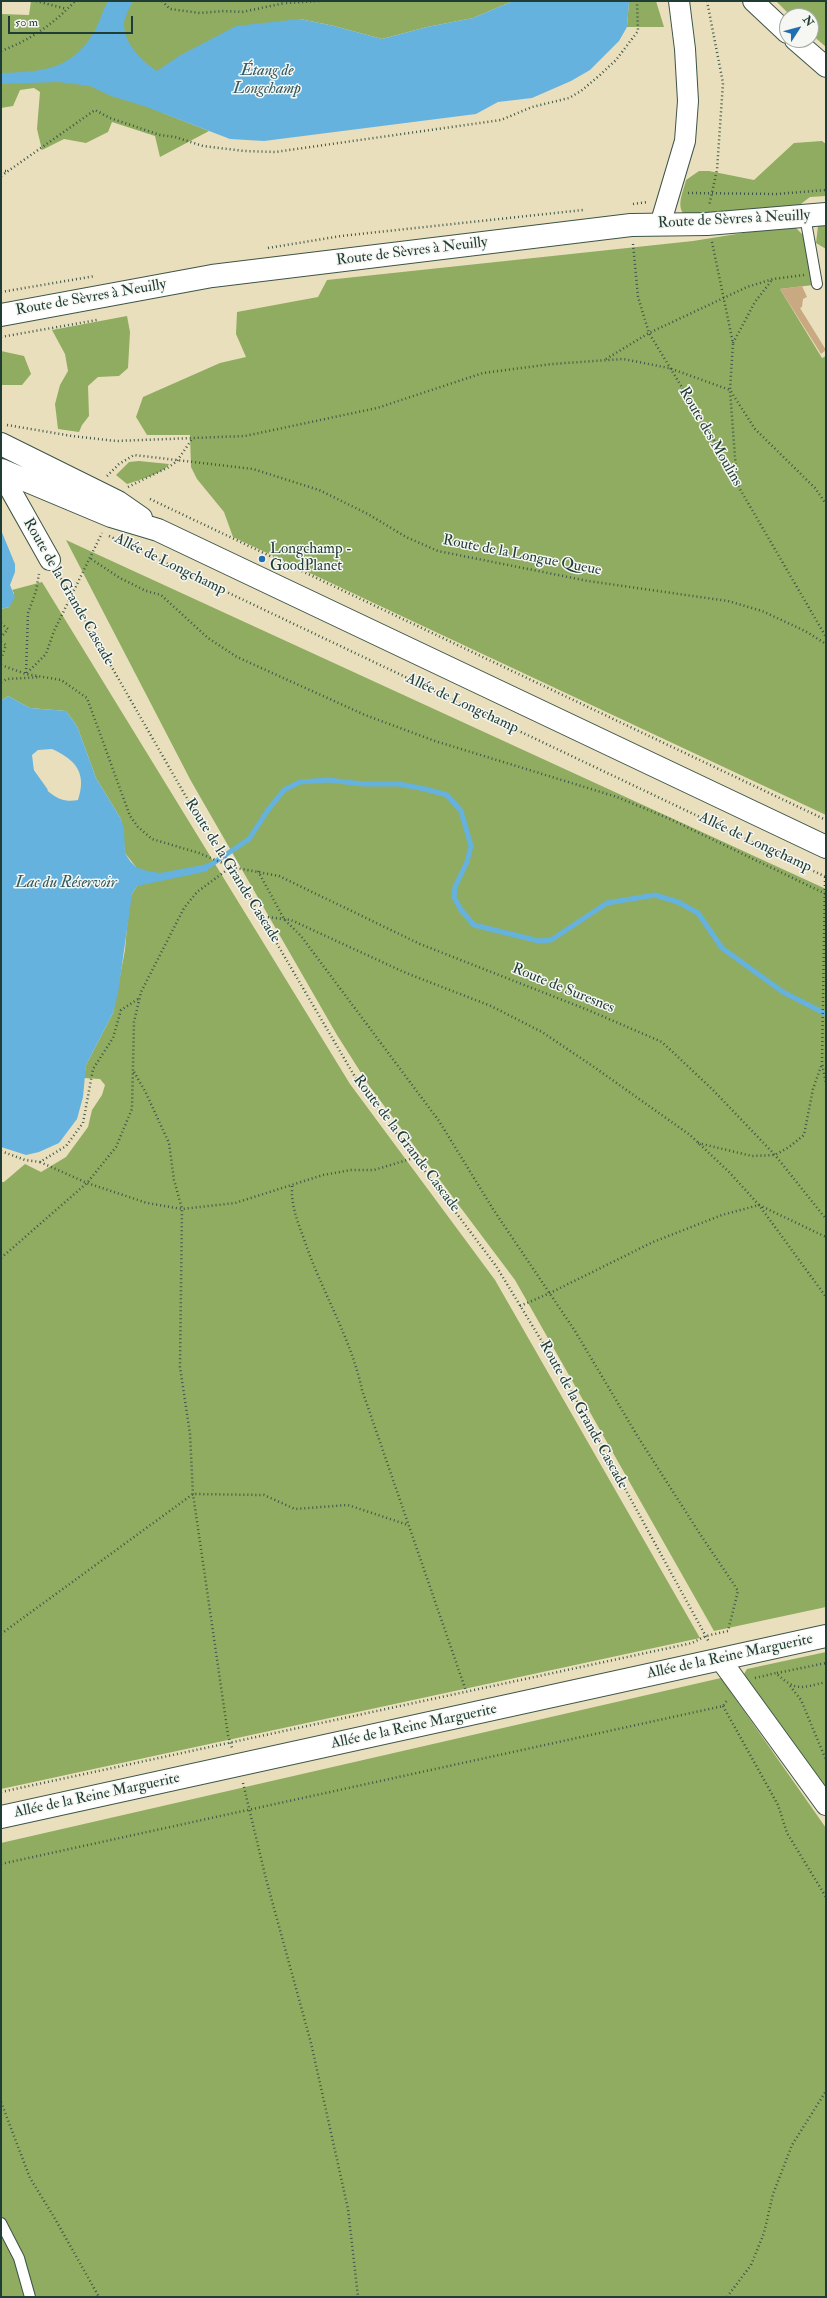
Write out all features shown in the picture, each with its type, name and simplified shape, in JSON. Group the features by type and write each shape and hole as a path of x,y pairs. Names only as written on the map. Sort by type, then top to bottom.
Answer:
{"main road":[{"name":"Route de Sèvres à Neuilly","path":"1,315 212,276 631,225 707,224 816,215"},
{"name":"Allée de Longchamp","path":"3,434 118,502 158,530"},
{"name":"Allée de Longchamp","path":"1,471 111,516 158,530 826,847"},
{"name":"Allée de la Reine Marguerite","path":"1,1817 826,1636"}],"street":[{"path":"660,225 685,141 688,101 685,49 679,1"},
{"path":"753,1 779,25"},
{"path":"804,48 826,67"},
{"name":"Route de la Grande Cascade","path":"1,471 51,562"},
{"path":"720,1659 826,1805"}],"lane":[{"path":"816,215 815,273 817,284"},
{"path":"1,2222 19,2258 30,2297"}],"path":[{"path":"36,1 68,9"},
{"path":"1,51 24,42 60,18 75,1"},
{"path":"162,1 170,9 200,13 224,11 242,12 284,2 320,1"},
{"path":"1,176 95,110 110,118 160,135 175,137 203,146 244,151 275,152 501,120 532,107 569,98 581,91 600,75 616,60 638,31 637,1"},
{"path":"707,1 723,83 717,170 710,195 707,224 725,298 732,344 730,390 737,484"},
{"path":"1,171 8,171"},
{"name":"Route des Moulins","path":"631,225 638,297 649,333 722,455 737,484 826,636"},
{"path":"604,360 649,333 747,287 773,279 815,273"},
{"path":"732,344 755,302 773,279"},
{"path":"1,337 97,320"},
{"path":"1,422 3,434 72,436 116,440 192,439 245,436 377,408 483,373 552,364 623,359 669,368 730,390 755,429 814,488 826,504"},
{"path":"133,491 126,488 150,478 177,461 192,439"},
{"name":"Route de la Longue Queue","path":"108,475 119,464 134,455 253,469 319,490 368,514 406,537 438,551 588,581 728,601 762,611 805,631 826,644"},
{"path":"147,498 826,820"},
{"path":"26,674 46,654 54,631 91,559 105,526"},
{"name":"Allée de Longchamp","path":"107,533 110,538 826,877"},
{"path":"91,559 120,578 146,591 161,595 208,638 237,657 365,714 435,741 617,797 664,816 826,894"},
{"path":"26,674 28,613 36,591 39,572 51,562"},
{"name":"Route de la Grande Cascade","path":"51,562 185,795 232,867 358,1082 416,1157 496,1266 566,1381 720,1659"},
{"path":"1,623 8,629 1,637"},
{"path":"1,642 6,645 1,659"},
{"path":"1,664 26,674 45,677"},
{"path":"1,682 7,679 45,677"},
{"name":"Route de Suresnes","path":"45,677 61,680 87,698 116,784 130,816 138,827 152,839 199,853 232,867 279,876 420,944 588,1010 662,1042 713,1090 775,1155 826,1219"},
{"path":"808,868 810,863"},
{"path":"1,1258 87,1182 116,1147 132,1109 134,1022 138,999 184,908 197,892 232,867"},
{"path":"1,1792 692,1643 706,1636 728,1631 738,1591 638,1437 576,1331 494,1209 439,1121 301,936 284,919 258,871"},
{"path":"826,877 825,999 822,1063 826,1084"},
{"path":"260,916 284,919 330,936 406,973 491,1006 542,1032 646,1103 698,1143 730,1173 758,1205 826,1297"},
{"path":"40,1162 66,1146 84,1123 93,1069 113,1038 121,1010 138,999"},
{"path":"698,1143 752,1156 775,1155 804,1135 813,1089 822,1063"},
{"path":"134,1072 145,1091 169,1143 174,1180 182,1209 180,1367 190,1434 193,1494 230,1742 238,1765 266,1879 311,2043 348,2209 358,2297"},
{"path":"1,1151 25,1160 40,1162 87,1182 147,1203 182,1209 235,1203 323,1175 351,1170 374,1170 416,1157"},
{"path":"292,1186 291,1204 315,1272 356,1364 362,1390 466,1691"},
{"path":"520,1306 550,1293 652,1242 722,1215 758,1205 826,1237"},
{"path":"1,1634 193,1494 264,1495 295,1509 348,1506 409,1525"},
{"path":"754,1678 826,1662"},
{"path":"776,1673 790,1686 801,1700 826,1760"},
{"path":"790,1686 803,1688 826,1682"},
{"path":"1,1864 723,1706 778,1805 787,1833 826,1897"},
{"path":"727,2297 751,2265 764,2233 773,2194 792,2145 826,2091"},
{"path":"1,2102 30,2178 99,2297"}],"green space":[{"path":"31,1 513,1 473,18 427,27 382,39 334,26 300,19 163,113 209,131 160,157 155,136 112,122 108,132 86,143 64,139 42,150 37,129 40,92 34,88 20,90 13,106 1,108 1,14 29,15"},
{"path":"629,1 656,1 664,27 627,27"},
{"path":"776,1 826,1 826,47 819,41 819,8 783,8"},
{"path":"822,141 826,144 826,196 810,197 793,210 685,215 682,212 680,203 686,180 699,171 709,171 754,180 794,143"},
{"path":"793,225 805,237 813,285 780,289 822,358 826,356 826,815 233,537 224,512 197,479 191,467 190,435 147,435 136,417 143,397 220,363 246,357 236,334 237,312 318,297 327,280 693,241"},
{"path":"826,225 826,249 816,243 818,226"},
{"path":"127,316 130,332 128,368 119,376 98,377 88,386 89,416 79,432 58,429 55,404 60,385 68,371 65,354 52,330"},
{"path":"1,351 24,356 31,374 22,385 1,385"},
{"path":"139,461 169,464 156,473 127,484 116,475 129,462"},
{"path":"66,540 826,889 826,1607 714,1631 515,1280 370,1087 337,1035 191,781"},
{"path":"42,582 350,1084 495,1280 700,1638 1,1789 1,1182 4,1182 25,1164 41,1172 66,1157 88,1127 92,1110 102,1095 105,1085 100,1079 84,1078 86,1065 113,1013 125,950 129,904 132,894 137,886 136,867 125,853 121,819 96,778 77,726 66,711 30,708 8,696 1,701 1,609 9,607 14,593 12,590"},
{"path":"826,1652 826,1794 748,1684 744,1674 747,1669"},
{"path":"721,1678 826,1828 826,2297 1,2297 1,1843"}],"water":[{"name":"Étang de Longchamp","path":"108,1 133,1 124,22 127,38 130,45 140,57 157,71 179,56 236,26 300,19 334,26 382,39 427,27 473,18 513,1 629,2 627,27 619,41 590,70 571,81 532,98 498,102 476,114 264,141 230,139 144,106 111,96 90,86 58,82 1,84 1,73 42,70 65,61 76,54 85,45 94,32"},
{"path":"1,530 15,564 15,572 10,585 15,597 9,607 1,609"},
{"name":"Lac du Réservoir","path":"8,696 30,708 66,711 77,726 96,778 121,819 124,829 125,853 136,867 147,871 160,873 208,864 208,871 137,886 132,894 118,993 113,1013 86,1065 83,1097 77,1119 59,1143 39,1152 26,1155 1,1147 1,701","holes":["52,749 73,763 80,775 81,782 78,800 71,801 59,799 35,779 32,755 38,750"]}],"building":[{"path":"802,286 807,297 803,299 802,307 800,308 826,350 821,354 780,289"}],"waterway":[{"path":"30,769 45,790"},
{"path":"202,868 209,866 249,839 268,810 284,790 300,782 328,780 363,784 399,784 425,789 447,795 461,811 471,846 467,862 455,887 454,897 461,910 474,925 539,941 551,940 607,903 655,895 678,902 698,913 722,948 783,992 826,1014"}],"place":[{"name":"Longchamp - GoodPlanet","path":"262,559"}]}
